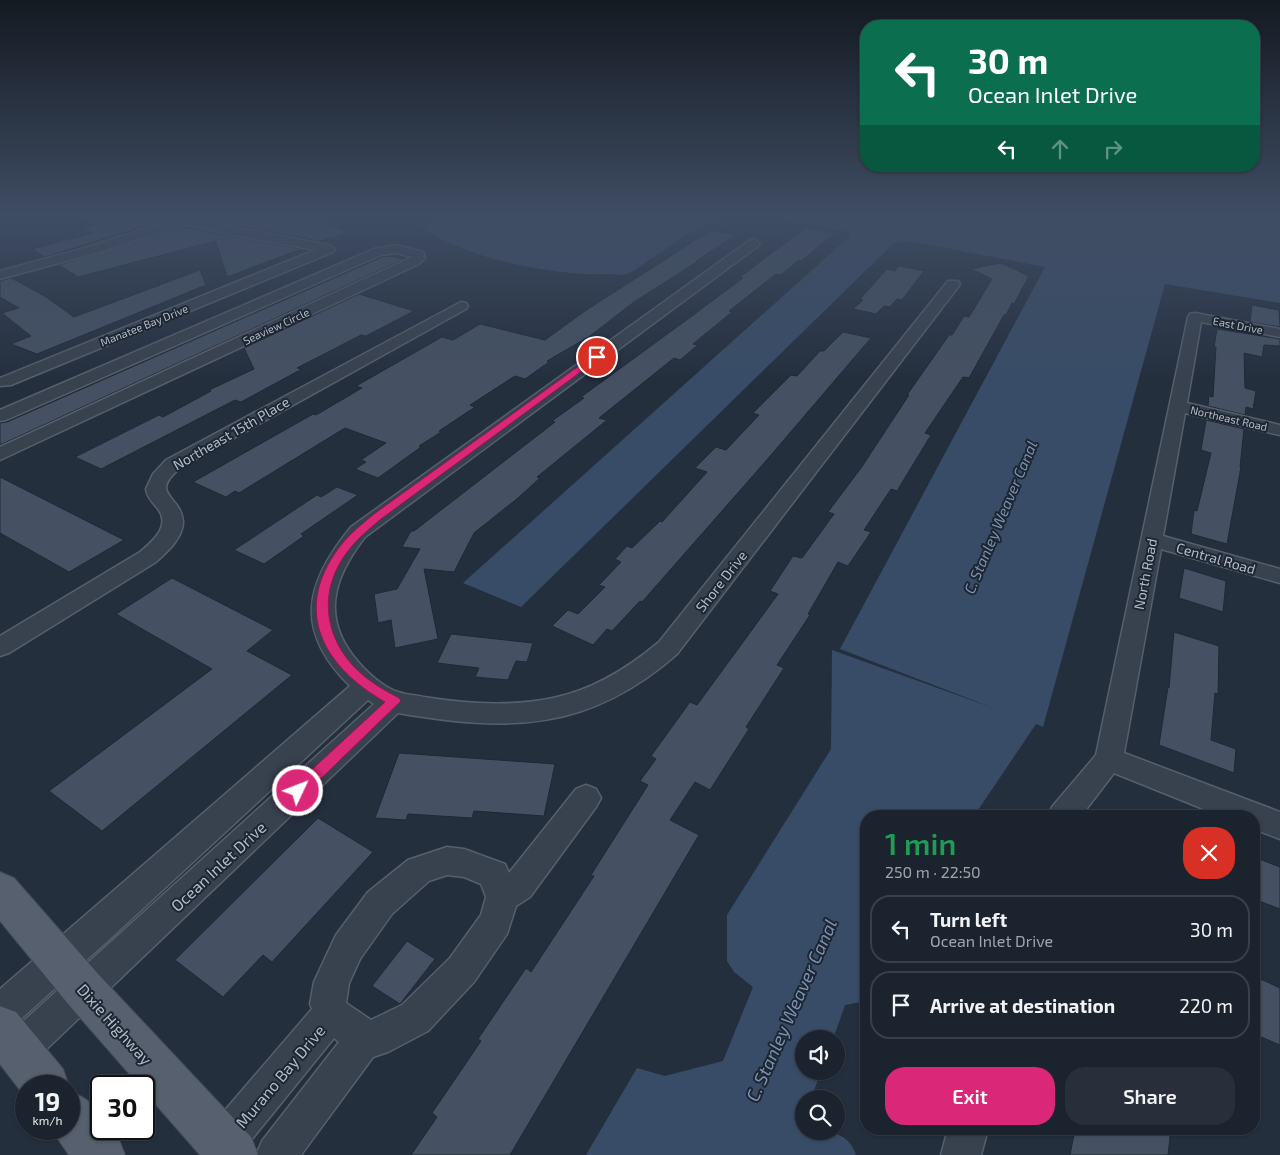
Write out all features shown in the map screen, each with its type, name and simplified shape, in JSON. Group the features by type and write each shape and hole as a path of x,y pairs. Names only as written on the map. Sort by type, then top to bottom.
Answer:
{"main road":[{"name":"Dixie Highway","path":"0,891 72,976 227,1149"},
{"path":"6,1031 38,1075"},
{"path":"80,1129 100,1155"}],"street":[{"name":"Manatee Bay Drive","path":"0,275 15,271"},
{"name":"Manatee Bay Drive","path":"2,381 276,271"},
{"name":"Seaview Circle","path":"0,416 334,271"},
{"name":"Seaview Circle","path":"0,454 394,271"},
{"path":"394,701 367,686 351,672 335,652 325,632 322,611 324,590 331,569 342,550 358,532 377,516 714,271"},
{"name":"Shore Drive","path":"394,701 461,713 498,715 535,712 588,698 620,684 647,667 668,648 953,284"},
{"name":"Northeast 15th Place","path":"0,647 148,557 160,546 169,536 173,526 173,517 158,496 156,488 161,476 173,464 461,306"},
{"name":"East Drive","path":"1195,317 1280,333"},
{"name":"North Road","path":"1068,810 1109,759 1195,317"},
{"path":"156,348 197,363"},
{"name":"Manatee Bay Drive","path":"2,381 22,394 36,400"},
{"name":"Northeast Road","path":"1178,406 1280,430"},
{"name":"Central Road","path":"1152,540 1280,576"},
{"name":"Ocean Inlet Drive","path":"72,976 367,686"},
{"name":"Ocean Inlet Drive","path":"6,1031 394,701"},
{"path":"1109,759 1239,810"},
{"path":"276,1155 370,1038 414,1018 462,970 495,923 502,896 519,886 586,798"},
{"path":"1260,818 1280,826"},
{"name":"Murano Bay Drive","path":"227,1149 329,1009 332,982 348,947 380,903 419,870 447,861 464,863 494,874 502,896"},
{"name":"Murano Bay Drive","path":"329,1009 370,1038"}],"water":[{"path":"554,271 634,271 620,275"},
{"path":"811,271 865,271 521,607 463,583"},
{"name":"C. Stanley Weaver Canal","path":"1043,271 1280,271 1280,303 1165,284 1043,727 1036,724 978,810 860,810 860,1002 845,1005 836,1030 795,1030 795,1080 818,1080 814,1090 795,1090 795,1140 845,1138 856,1155 586,1155 637,1068 665,1076 723,1061 753,987 734,972 727,961 727,915 831,749 832,650 996,709 840,649"}],"building":[{"path":"68,271 101,271 78,277"},
{"path":"198,271 200,271 206,285 37,354 11,344 31,336 2,313 19,308 0,297 0,281 11,278 46,297 74,317"},
{"path":"225,271 243,271 227,277"},
{"path":"350,271 378,271 0,445 0,423 7,422"},
{"path":"647,271 683,271 634,302 590,336 547,361 549,362 525,379 515,376 470,405 475,407 439,431 441,432 419,446 421,447 378,478 355,469 366,462 361,460 386,443 345,428 239,493 235,491 226,497 193,482 313,414 316,415 362,388 356,386 442,337 453,340 480,324 545,340 585,311"},
{"path":"748,271 786,271 781,275 776,274 729,311 732,312 693,344 698,345 680,360 674,358 599,418 607,420 537,477 540,478 474,533 454,572 424,569 438,639 395,648 391,620 378,623 374,594 397,589 420,549 402,547 411,531 414,531 555,422 552,421 584,398 581,397 743,278 740,277"},
{"path":"885,271 924,271 902,300 897,299 890,307 884,306 876,314 853,309 863,300 860,299"},
{"path":"975,271 1018,271 1029,276 1014,304 1012,303 1006,315 1004,315 969,378 963,377 925,433 931,435 897,491 891,489 864,530 871,532 848,566 838,562 808,614 810,615 777,665 784,668 746,727 749,729 710,790 695,782 670,820 699,835 510,1155 411,1155 437,1117 432,1113 481,1041 478,1039 526,968 531,972 594,876 591,875 648,785 640,781 656,759 651,756 690,702 697,705 778,594 770,591 793,556 802,558 834,514 828,512 861,468 909,395 907,395 949,335 952,335 964,316 969,317 992,279"},
{"path":"359,294 414,311 366,336 361,335 297,368 302,369 241,402 235,400 101,469 75,457 159,415 163,417 211,391 209,390 254,369 244,348"},
{"path":"1252,305 1279,310 1280,327 1250,322"},
{"path":"1217,329 1280,339 1280,346 1264,345 1262,357 1244,353 1245,388 1256,391 1253,409 1246,407 1245,415 1208,406 1209,396 1213,397 1216,347 1214,347"},
{"path":"843,332 871,338 642,602 640,601 612,631 607,629 593,645 552,626 568,610 578,614 605,587 599,585 621,562 615,559 627,546 632,548 660,521 662,522 707,472 695,468 716,447 726,450 759,415 753,413 791,375 797,376 820,351 824,351"},
{"path":"1206,420 1244,429 1241,467 1227,544 1191,534 1194,510 1197,511 1211,453 1201,450"},
{"path":"0,477 124,540 69,572 0,533"},
{"path":"337,487 358,495 301,534 304,536 264,564 234,550 317,495 321,497"},
{"path":"1184,568 1226,581 1223,612 1179,598"},
{"path":"172,578 273,630 247,651 292,675 102,831 49,791 212,669 116,614"},
{"path":"1174,632 1219,646 1218,694 1215,693 1211,740 1236,749 1234,773 1159,745 1169,688"},
{"path":"451,634 533,643 527,662 516,661 508,680 475,677 479,668 437,663"},
{"path":"399,753 555,764 544,816 474,811 472,818 408,814 406,820 375,818"},
{"path":"318,818 373,852 272,962 263,955 223,997 175,960"},
{"path":"1260,859 1280,867 1280,909 1260,901"},
{"path":"407,941 435,959 400,1004 372,986"},
{"path":"1260,979 1280,988 1280,1045 1260,1037"},
{"path":"1074,1135 1170,1135 1168,1155 1070,1155"}],"route":[{"path":"298,791 394,701 367,686 351,672 335,652 325,632 322,611 324,590 331,569 342,550 358,532 377,516 597,357"}]}
